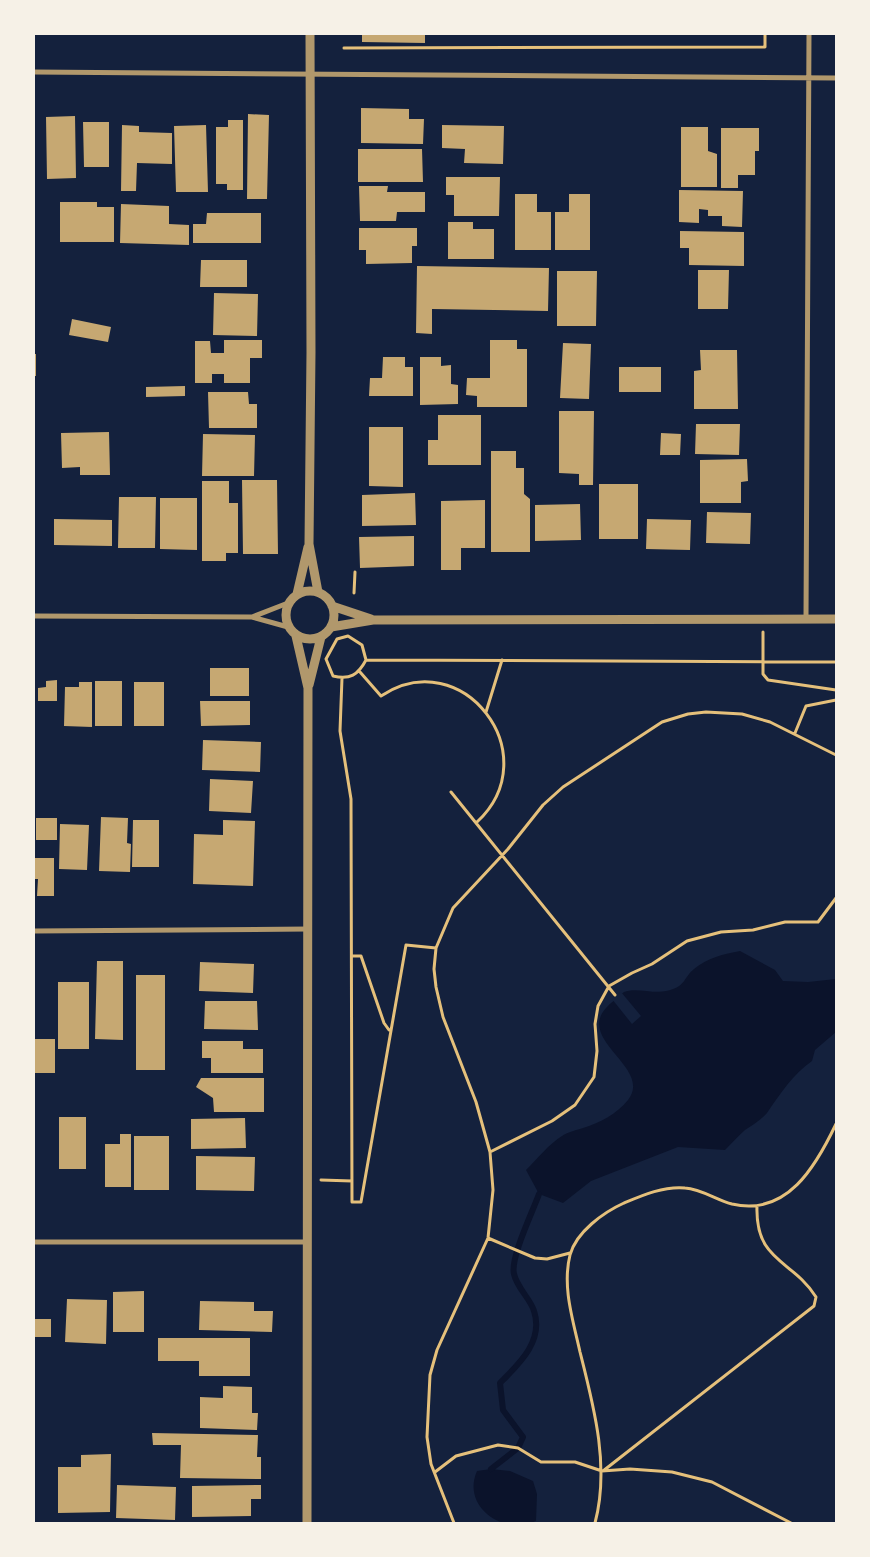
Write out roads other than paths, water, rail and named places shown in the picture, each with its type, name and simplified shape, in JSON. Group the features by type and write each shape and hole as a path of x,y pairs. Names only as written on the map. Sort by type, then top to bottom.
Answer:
{"street":[{"path":"310,34 312,352 309,544 318,592"},
{"path":"806,618 809,34"},
{"path":"34,72 310,72 836,78"},
{"path":"297,594 309,544"},
{"path":"252,617 288,603 297,594 309,590 318,592 328,599 334,613 331,627 321,637 308,688"},
{"path":"288,603 285,615 288,627 296,636 308,688 307,1523"},
{"path":"332,606 373,620"},
{"path":"34,616 252,617 288,627"},
{"path":"331,627 373,620 836,619"},
{"path":"296,636 308,640 321,637"},
{"path":"34,932 309,929"},
{"path":"34,1242 308,1242"}],"water":[{"path":"740,951 775,970 783,981 808,982 836,979 836,1032 815,1050 812,1061 793,1078 765,1116 745,1130 725,1150 678,1147 591,1181 563,1203 539,1194 526,1170 557,1139 570,1132 601,1121 619,1110 628,1100 633,1087 630,1075 604,1039 599,1026 602,1013 624,992 634,990 661,992 672,989 681,985 690,972 704,962"},
{"path":"491,1469 510,1471 533,1481 537,1494 536,1521 524,1525 511,1525 488,1515 480,1507 475,1496 474,1484 477,1471"}],"waterway":[{"path":"491,1469 518,1448 523,1437 503,1410 500,1383 522,1360 533,1342 536,1332 534,1311 516,1279 514,1267 515,1257 539,1194"}]}
